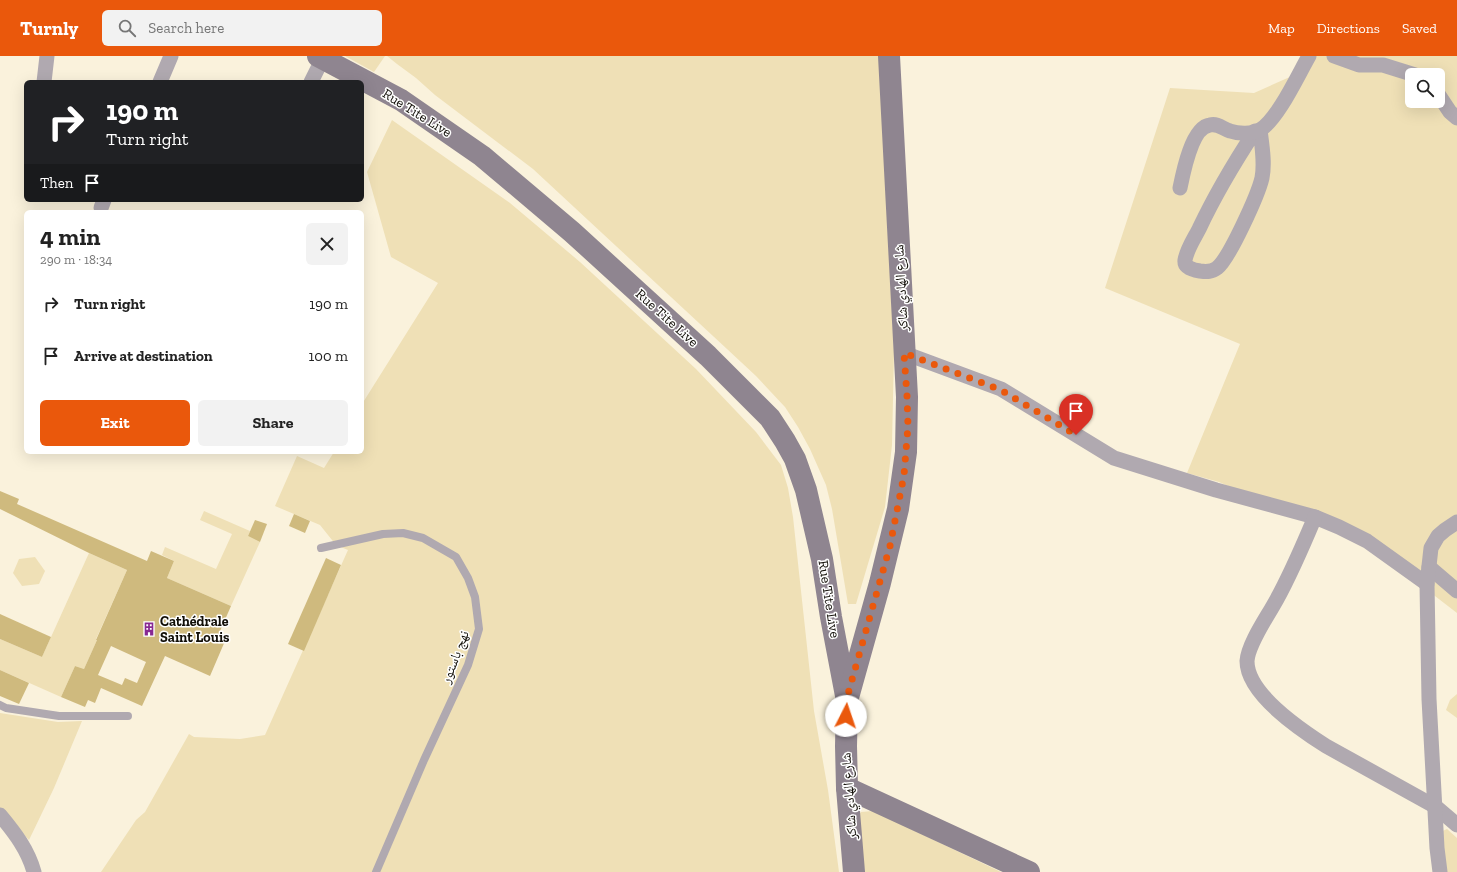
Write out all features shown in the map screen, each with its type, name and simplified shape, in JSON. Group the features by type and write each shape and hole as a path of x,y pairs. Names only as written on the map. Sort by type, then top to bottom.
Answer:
{"street":[{"path":"44,80 47,56"},
{"path":"161,80 171,56"},
{"name":"شارع الهادي شاكر","path":"854,872 846,746 846,701 888,554 898,510 904,475 908,426 889,56"},
{"path":"1257,131 1263,153 1262,178 1238,237 1221,264 1211,272 1204,272 1189,268 1185,263 1185,260 1209,207 1257,131 1275,114 1309,56"},
{"path":"1334,56 1383,65 1405,72"},
{"path":"312,80 320,57"},
{"name":"Rue Tite Live","path":"320,57 363,80"},
{"name":"Rue Tite Live","path":"364,80 401,100 482,156 572,232 637,291 708,356 770,418 795,460 810,502 822,559 846,701"},
{"path":"1445,104 1450,112 1457,118"},
{"path":"1180,188 1186,162 1198,134 1204,127 1210,124 1218,125 1230,131 1248,133 1257,131"},
{"path":"904,353 1001,390 1114,458 1216,490 1315,517 1339,527 1367,541 1427,584"},
{"path":"1315,517 1287,579 1251,646 1247,661 1250,674 1256,687 1266,700 1304,731 1326,746 1436,807 1457,825"},
{"path":"1440,872 1437,848 1429,699 1427,584 1431,548 1438,536 1457,522"},
{"path":"1429,567 1457,591"},
{"path":"848,788 1029,872"},
{"path":"0,815 16,834 25,850 34,872"}],"lane":[{"name":"نهج باستور","path":"321,548 383,534 403,533 423,538 456,557 468,578 475,598 479,629 468,665 424,760 376,872"},
{"path":"0,705 6,708 59,716 128,716"}],"shaded area":[{"path":"345,56 385,56 374,72"},
{"path":"387,56 879,56 894,352 892,445 885,507 856,604 848,604 832,509 826,485 810,449 785,407 756,376 533,169 435,95 416,78"},
{"path":"1302,56 1457,56 1457,613 1409,576 1356,540 1319,526 1219,482 1187,473 1240,344 1105,288 1170,88 1254,93 1292,76"},
{"path":"392,120 510,203 580,262 696,369 756,432 781,465 788,488 793,517 814,711 828,790 839,872 101,872 136,820 145,812 189,734 194,737 240,739 265,735 348,550 336,545 320,525 275,506 297,456 324,468 333,454 364,454 364,401 438,283 391,257 367,172"},
{"path":"204,511 250,531 248,536 260,542 231,606 167,578 174,561 162,555 165,547 216,569 232,534 200,520"},
{"path":"89,553 127,570 84,669 75,666 61,697 0,670 0,639 42,657"},
{"path":"35,557 45,571 39,584 22,586 13,573 19,559"},
{"path":"1457,694 1457,718 1446,710 1450,700"},
{"path":"0,713 58,722 82,721 54,788 29,840 0,808"},
{"path":"873,811 1001,872 865,872 857,818 861,812"},
{"path":"1447,829 1457,838 1457,872 1443,872 1438,833"}],"building":[{"path":"0,491 19,499 17,504 147,561 151,551 174,561 167,578 231,606 217,638 225,641 210,676 165,656 142,706 101,688 95,703 88,700 85,707 61,697 75,666 84,669 127,570 0,509","holes":["111,646 146,662 137,683 125,678 122,685 98,675"]},
{"path":"294,514 310,521 305,533 289,526"},
{"path":"255,520 267,524 260,542 248,536"},
{"path":"326,558 341,565 304,651 288,644"},
{"path":"0,614 51,637 42,657 0,639"},
{"path":"0,670 29,683 19,704 0,696"}],"place":[{"name":"Cathédrale Saint Louis","path":"149,629"}],"route":[{"path":"846,716 846,701 890,546 904,475 908,426 904,353 942,366 1001,390 1076,435"}]}
